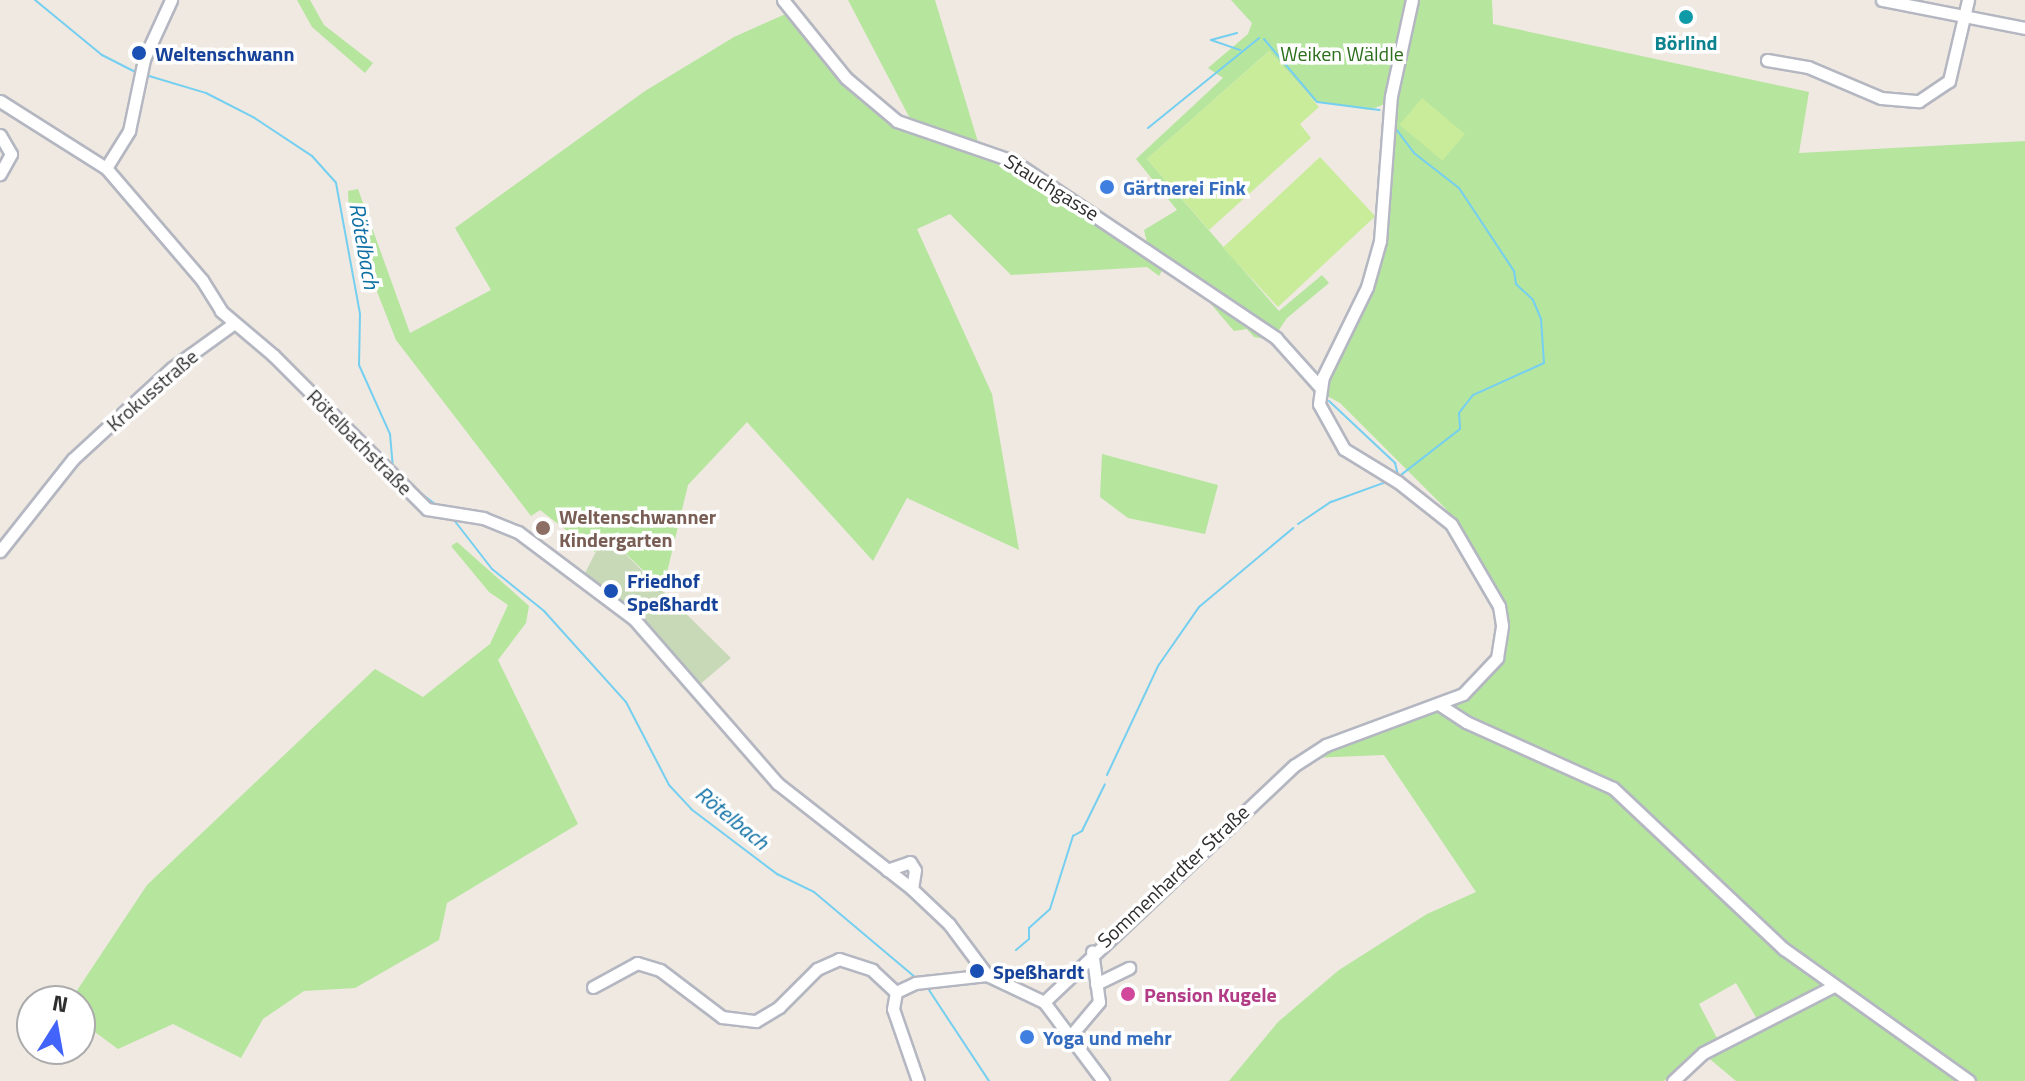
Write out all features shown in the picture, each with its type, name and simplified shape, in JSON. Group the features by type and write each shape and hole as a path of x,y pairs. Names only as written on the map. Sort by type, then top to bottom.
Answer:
{"street":[{"path":"106,168 129,131 144,59 171,0"},
{"name":"Stauchgasse","path":"783,0 846,78 897,121 1013,161 1276,338 1320,387"},
{"path":"1320,387 1367,287 1380,241 1391,96 1412,0"},
{"path":"1882,0 1964,19 2025,28"},
{"path":"1767,60 1808,67 1881,98 1919,101 1949,81 1968,0"},
{"name":"Rötelbachstraße","path":"0,101 106,168 233,324 273,355 427,509 501,524 600,589 634,619 777,783 912,889 949,924 987,975"},
{"path":"0,135 11,154 0,174"},
{"name":"Krokusstraße","path":"0,551 73,459 172,368 233,324"},
{"name":"Sommenhardter Straße","path":"1044,1002 1092,951 1295,765 1339,740 1463,694 1491,667 1502,625 1487,578 1451,524 1408,489 1344,449 1323,419 1320,387"},
{"path":"1440,705 1613,788 1832,987 1969,1081"},
{"name":"Rötelbachstraße","path":"887,870 910,862 915,870 912,889"},
{"path":"1072,1034 1099,1002 1092,951"},
{"path":"593,987 637,963 660,970 722,1017 756,1021 779,1007 817,969 839,959 854,960 872,970 896,992"},
{"path":"1096,984 1129,968"},
{"path":"896,992 915,983 987,975 1044,1002 1072,1034 1103,1081"},
{"path":"1673,1081 1703,1053 1832,987"},
{"path":"896,992 893,1009 918,1081"}],"green space":[{"path":"297,0 310,0 324,25 373,63 365,73 312,27"},
{"name":"Weiken Wäldle","path":"848,0 935,0 981,152 1011,164 1066,205 1149,251 1144,230 1177,210 1136,159 1223,78 1208,68 1248,34 1252,23 1231,0 1407,0 1385,104 1369,110 1314,101 1269,51 1147,159 1279,311 1322,275 1329,283 1287,318 1272,340 1254,337 1247,329 1234,331 1211,304 1213,291 1166,263 1159,276 1147,267 1011,275 950,214 917,229 992,394 1019,550 907,498 873,561 747,422 688,485 663,589 606,535 595,552 540,510 531,516 396,340 349,220 348,191 358,189 410,333 491,290 455,228 645,91 734,37 790,12 823,54 917,132"},
{"path":"1417,0 1492,0 1493,24 1809,92 1799,153 2025,141 2025,1081 1736,1081 1699,1050 1664,1081 1229,1081 1278,1022 1339,970 1427,914 1476,892 1384,755 1310,758 1367,731 1433,711 1497,662 1506,614 1493,580 1446,509 1340,403 1322,393 1377,266 1388,225 1392,108","holes":["1736,983 1757,1019 1796,998 1804,1008 1713,1055 1709,1048 1718,1040 1699,1004"]},
{"path":"1269,51 1319,107 1300,124 1311,138 1209,230 1147,159"},
{"path":"1422,98 1465,134 1442,161 1400,125"},
{"path":"1320,157 1375,216 1278,307 1223,248"},
{"path":"1102,454 1218,485 1205,534 1128,518 1100,497"},
{"path":"605,534 731,658 698,686 636,613 585,573"},
{"path":"457,542 529,606 526,623 498,660 578,824 447,903 439,940 355,988 304,991 263,1019 241,1058 173,1024 118,1049 96,1033 96,985 81,985 147,885 375,669 423,697 490,644 508,605 489,592 451,546"}],"waterway":[{"name":"Rötelbach","path":"35,0 102,55 136,72"},
{"path":"1237,33 1211,40 1240,50"},
{"path":"1148,128 1259,38"},
{"path":"1264,39 1317,102 1379,110"},
{"name":"Rötelbach","path":"149,76 206,93 253,117 312,156 336,183 360,314 359,365 390,434 393,468"},
{"path":"1396,129 1414,153 1459,188 1514,271 1516,284 1533,300 1541,319 1544,363 1473,395 1459,413 1460,429 1397,478"},
{"path":"1329,401 1395,463 1398,475"},
{"path":"1298,524 1331,502 1386,482"},
{"name":"Rötelbach","path":"411,486 436,505"},
{"name":"Rötelbach","path":"454,520 492,569 544,611 626,702 669,785 691,809 777,874 814,892 916,978"},
{"path":"1107,775 1158,666 1199,607 1293,528"},
{"path":"1016,950 1029,939 1029,928 1050,909 1073,836 1082,831 1105,784"},
{"name":"Rötelbach","path":"927,987 989,1081"}],"place":[{"name":"Börlind","path":"1686,17"},
{"name":"Weltenschwann","path":"139,53"},
{"name":"Gärtnerei Fink","path":"1107,187"},
{"name":"Weltenschwanner Kindergarten","path":"543,528"},
{"name":"Friedhof Speßhardt","path":"611,591"},
{"name":"Speßhardt","path":"977,971"},
{"name":"Pension Kugele","path":"1128,994"},
{"name":"Yoga und mehr","path":"1027,1037"}]}
